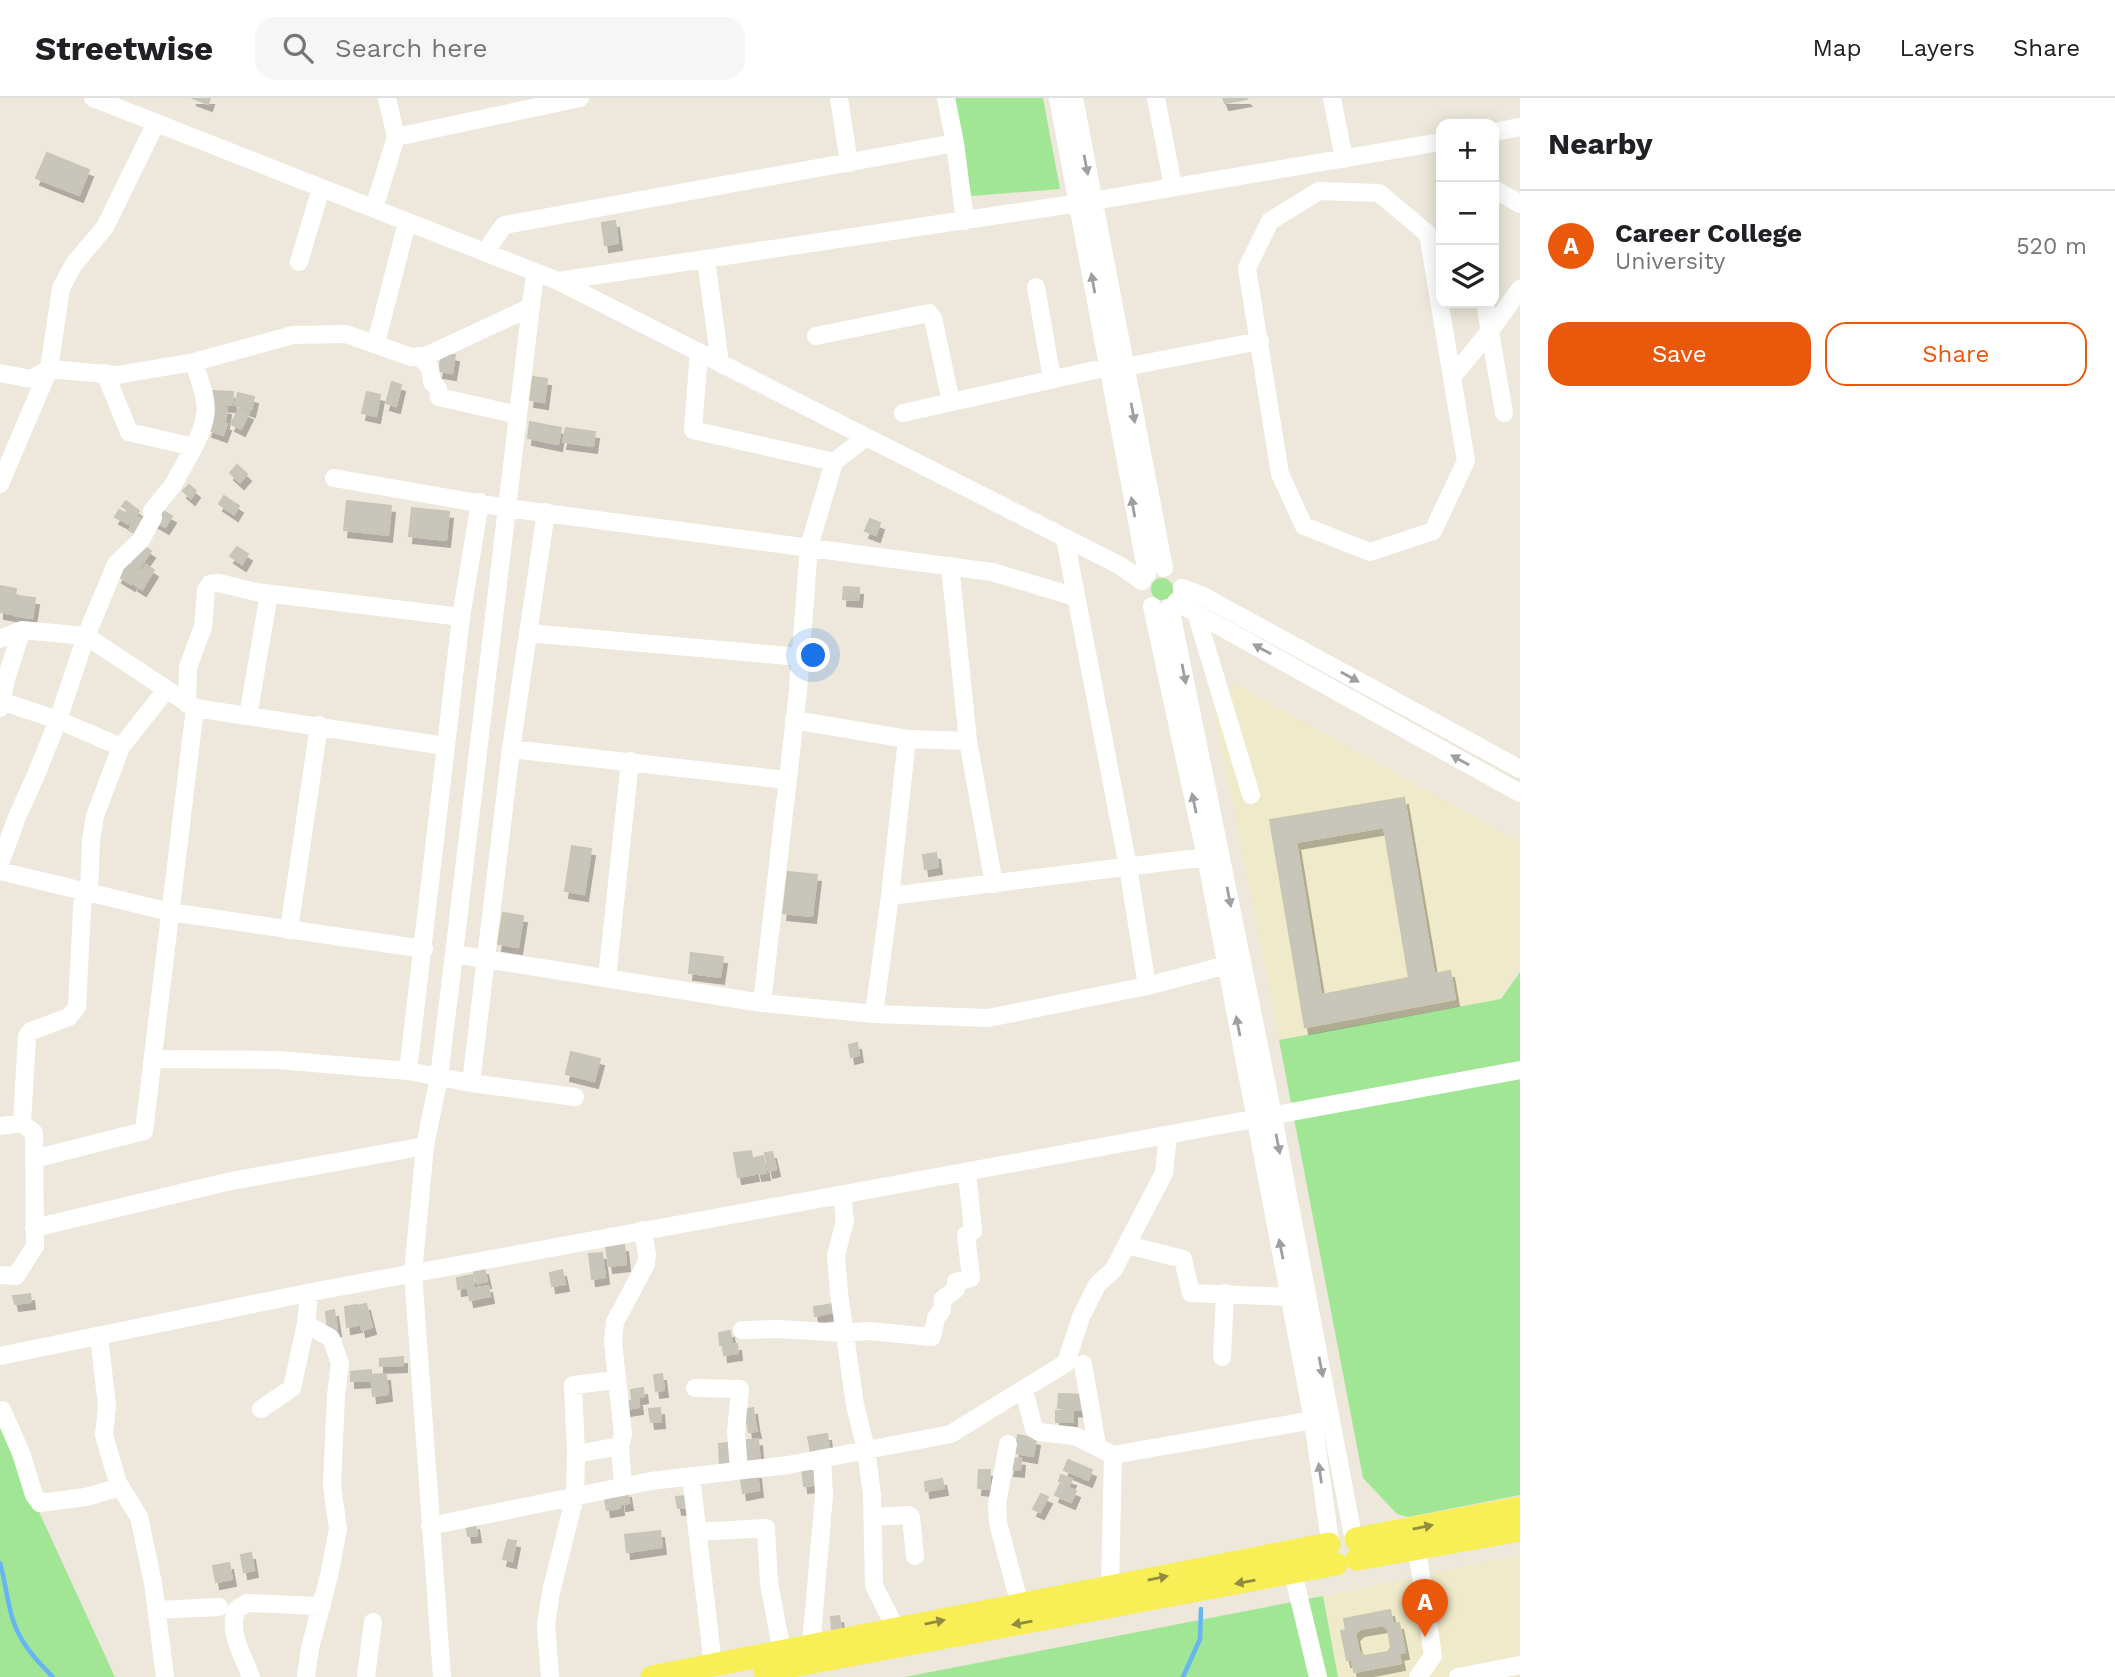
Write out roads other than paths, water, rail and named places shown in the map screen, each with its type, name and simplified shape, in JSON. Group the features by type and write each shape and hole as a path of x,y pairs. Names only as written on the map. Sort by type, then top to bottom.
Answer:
{"main road":[{"path":"652,1677 1110,1588 1344,1547 1520,1508"},
{"path":"733,1677 1293,1573 1344,1547 1417,1549 1520,1530"}],"street":[{"path":"93,98 558,281 1144,577"},
{"path":"374,208 396,137 387,98"},
{"path":"396,137 502,106 580,98"},
{"path":"839,98 849,163"},
{"path":"946,98 965,221"},
{"path":"1058,98 1086,202"},
{"path":"1074,98 1086,202 1116,367 1144,577 1143,597 1170,601 1196,613 1520,793"},
{"path":"1156,98 1173,187"},
{"path":"1332,98 1344,159"},
{"path":"0,484 49,369 61,288 74,264 105,228 156,123"},
{"path":"1499,131 1520,127"},
{"path":"485,252 504,225 955,143"},
{"path":"558,281 1086,202 1436,143"},
{"path":"299,262 321,188"},
{"path":"1319,191 1379,193 1428,234 1452,377 1466,461 1433,531 1370,552 1304,526 1280,474 1247,268 1270,221 1319,191"},
{"path":"1499,191 1520,204"},
{"path":"373,342 377,339 407,223"},
{"path":"706,259 720,363"},
{"path":"442,1677 413,1273 425,1146 439,1077 535,272"},
{"path":"1036,287 1052,380"},
{"path":"1452,377 1520,289"},
{"path":"0,373 30,379 49,369 117,375 194,362 293,335 346,334 411,357 426,356 531,307"},
{"path":"1486,308 1504,413"},
{"path":"816,335 929,313 933,318 951,402"},
{"path":"903,412 1116,367 1260,341"},
{"path":"699,352 693,430 834,462"},
{"path":"419,356 430,368 432,382 438,388 439,397 518,415"},
{"path":"194,362 206,401 206,424 173,485 152,511 153,517 139,541 116,564 86,636 64,723 17,817 7,871 170,912 424,949"},
{"path":"1116,367 1164,568"},
{"path":"105,373 129,432 194,447"},
{"path":"762,1003 794,720 809,547 834,462 866,437"},
{"path":"334,478 507,508 992,572 1076,597"},
{"path":"408,1071 461,617 480,502"},
{"path":"471,1083 511,749 546,512"},
{"path":"1065,538 1128,867 1147,986"},
{"path":"950,566 968,741 994,884"},
{"path":"1144,577 1153,569 1164,568 1176,573 1170,601 1206,857 1227,965 1264,1117 1290,1297 1313,1420 1344,1547"},
{"path":"34,1159 144,1131 191,706 188,667 203,628 206,590 210,584 219,583 269,594 461,617"},
{"path":"248,716 269,594"},
{"path":"1170,601 1201,595 1520,769"},
{"path":"1170,601 1344,1547"},
{"path":"1196,613 1251,795"},
{"path":"22,631 6,679 1,705 64,723 121,747"},
{"path":"0,639 22,631 86,636 191,706 445,746"},
{"path":"528,633 800,657"},
{"path":"22,1123 27,1036 34,1030 69,1017 77,1007 95,816 121,747 166,691"},
{"path":"794,720 907,739 968,741"},
{"path":"289,930 319,725"},
{"path":"874,1014 907,739"},
{"path":"511,749 787,780"},
{"path":"607,978 630,761"},
{"path":"890,896 1206,857"},
{"path":"454,954 762,1003 874,1014 988,1018 1147,986 1227,965"},
{"path":"152,1059 278,1060 408,1071 471,1083 575,1097"},
{"path":"0,1356 413,1273 1520,1070"},
{"path":"0,1126 22,1123 34,1133 35,1246 16,1276 0,1275"},
{"path":"430,1526 623,1487 822,1459 951,1434 1066,1363 1081,1317 1097,1285 1114,1269 1164,1173 1168,1135"},
{"path":"34,1228 231,1181 425,1146"},
{"path":"742,1330 845,1333 868,1331 931,1338 934,1336 936,1318 942,1310 942,1300 956,1289 956,1282 971,1279 966,1234 974,1231 967,1173"},
{"path":"842,1195 845,1221 836,1255 855,1405 866,1449 872,1494 874,1586 896,1629"},
{"path":"623,1487 620,1446 624,1434 613,1342 615,1322 646,1264 643,1230"},
{"path":"1127,1245 1183,1259 1191,1293 1290,1297"},
{"path":"1222,1357 1225,1293"},
{"path":"261,1409 292,1388 306,1324 309,1294"},
{"path":"306,1324 331,1338 340,1363 332,1485 338,1529 310,1648 306,1677"},
{"path":"99,1336 107,1406 104,1435 121,1487 139,1517 153,1583 165,1677"},
{"path":"1083,1364 1097,1445"},
{"path":"550,1677 546,1625 551,1592 575,1496 573,1385 616,1380"},
{"path":"695,1388 740,1389 736,1432 739,1470"},
{"path":"1024,1390 1034,1429 1076,1436 1113,1455 1313,1420"},
{"path":"2,1410 21,1452 34,1495 40,1503 86,1497 121,1487"},
{"path":"1008,1444 997,1504 998,1523 1020,1605"},
{"path":"576,1454 620,1446"},
{"path":"1110,1588 1113,1455"},
{"path":"811,1646 824,1495 822,1459"},
{"path":"691,1476 713,1665"},
{"path":"872,1517 909,1515 915,1556"},
{"path":"697,1532 766,1528 769,1583 782,1652"},
{"path":"1417,1549 1433,1656 1418,1677"},
{"path":"1293,1573 1318,1677"},
{"path":"251,1677 233,1630 233,1617 237,1609 247,1603 322,1606"},
{"path":"157,1610 219,1607"},
{"path":"366,1677 373,1622"},
{"path":"1458,1677 1520,1665"}],"waterway":[{"path":"0,1563 17,1631 30,1652 53,1677"},
{"path":"1183,1677 1200,1639 1201,1609"}],"place":[{"name":"Career College","path":"1425,1637"}]}
